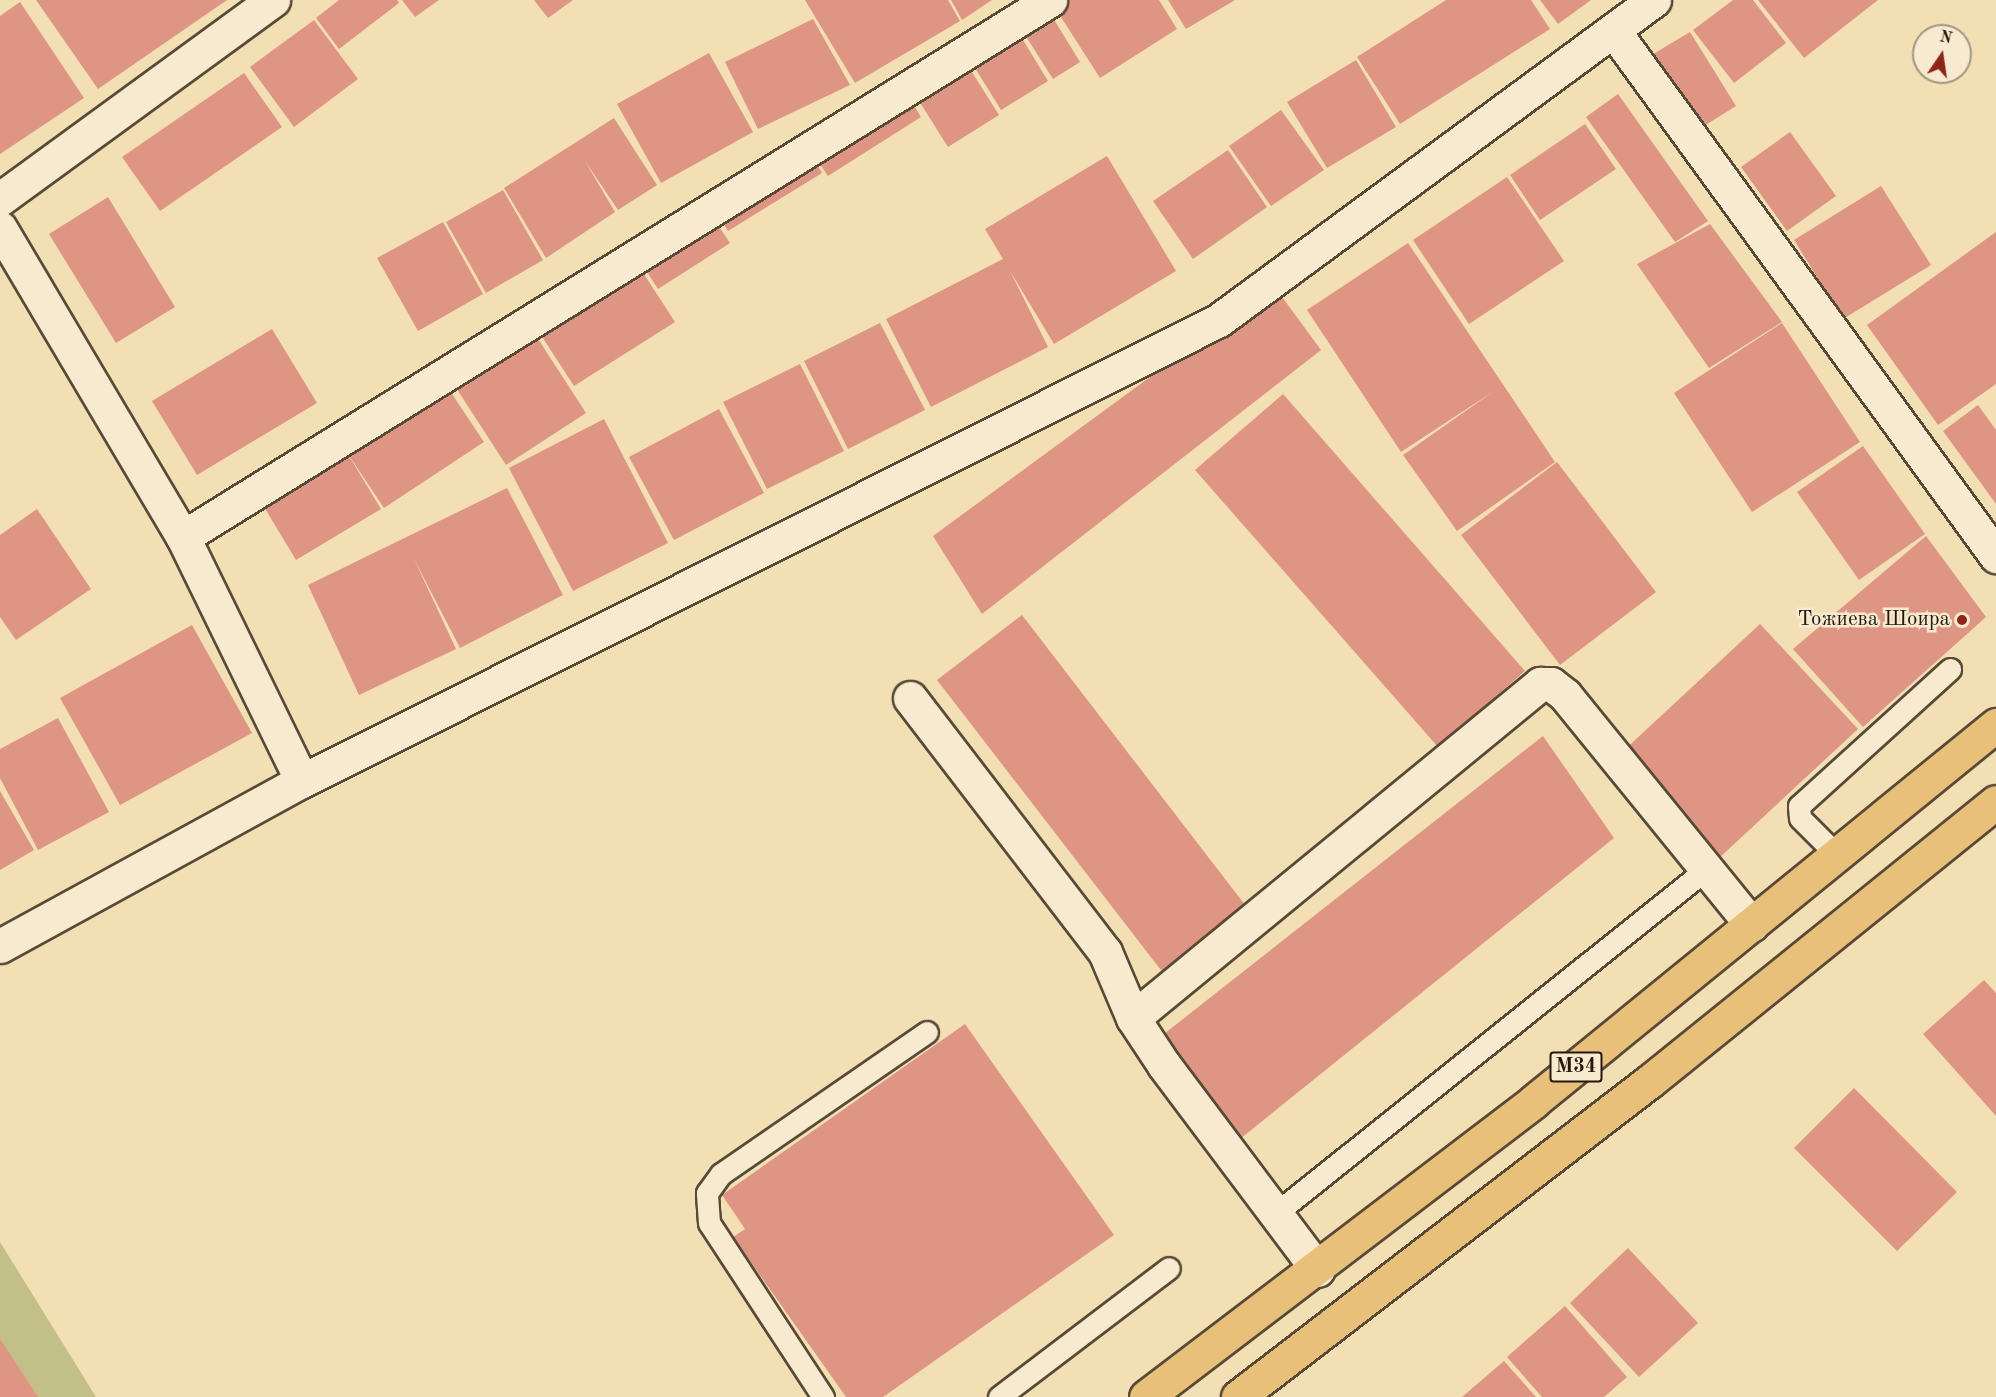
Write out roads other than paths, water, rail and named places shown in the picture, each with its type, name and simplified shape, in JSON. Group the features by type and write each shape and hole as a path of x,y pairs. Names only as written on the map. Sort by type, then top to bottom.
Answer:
{"main road":[{"name":"M34","path":"1146,1397 1318,1270 1752,925 1996,725"},
{"name":"M34","path":"1238,1397 1650,1081 1996,802"}],"street":[{"path":"0,199 273,0"},
{"path":"183,537 1050,0"},
{"path":"0,946 302,781 1219,320 1654,0"},
{"path":"1613,30 1996,556"},
{"path":"0,228 183,537 302,781"},
{"path":"1133,1018 1540,684 1551,684 1565,695 1704,871 1752,925"},
{"path":"910,698 1105,952 1133,1018 1318,1270"}],"lane":[{"path":"1837,855 1800,818 1799,806 1950,669"},
{"path":"1276,1214 1704,871"},
{"path":"823,1397 709,1223 707,1193 721,1174 927,1032"},
{"path":"999,1397 1169,1268"}],"place":[{"name":"Тожиева Шоира","path":"1962,620"}]}
